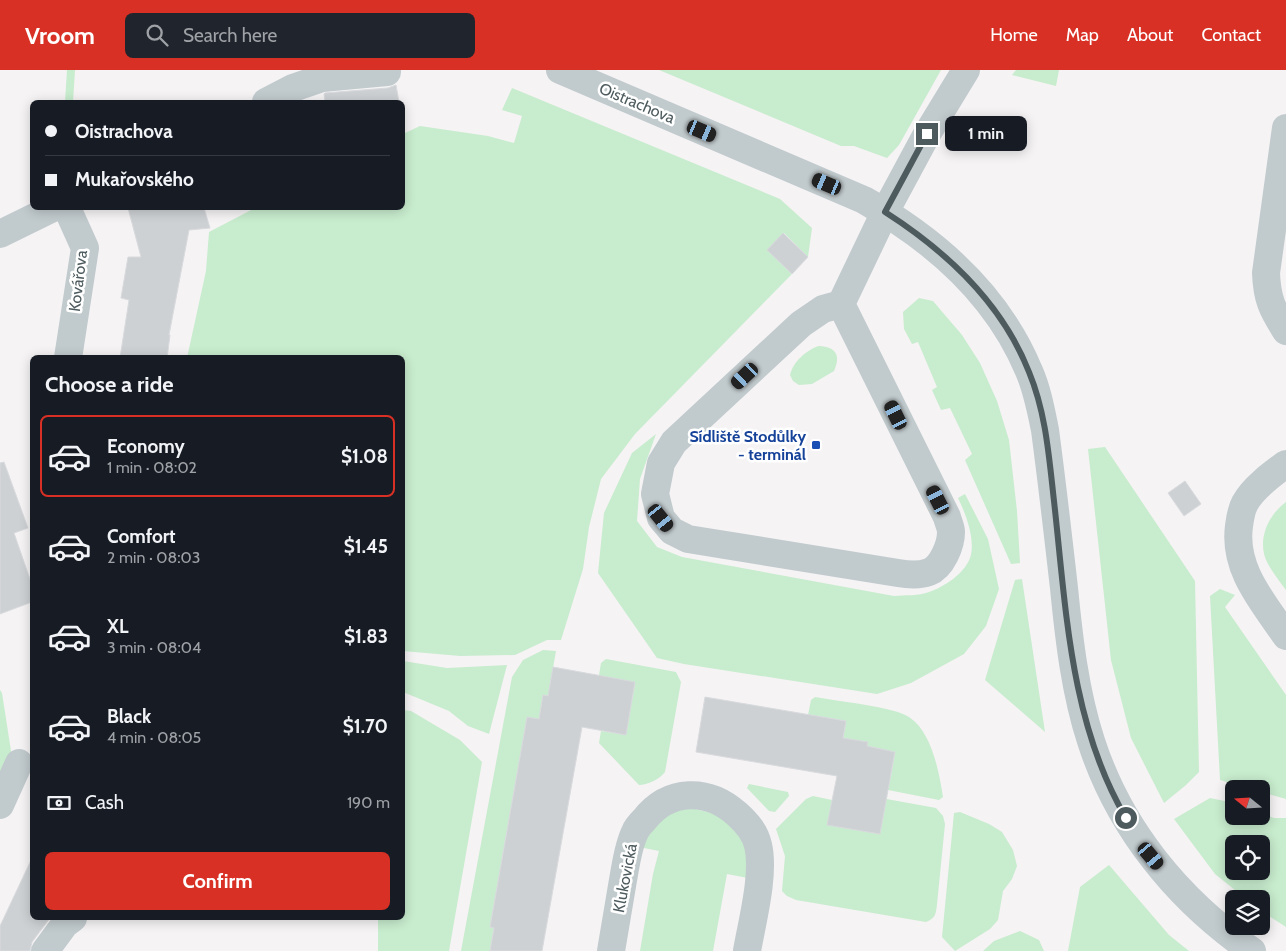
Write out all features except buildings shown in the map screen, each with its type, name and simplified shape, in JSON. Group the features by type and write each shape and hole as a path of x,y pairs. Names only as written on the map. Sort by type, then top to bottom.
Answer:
{"street":[{"name":"Oistrachova","path":"560,70 864,200 910,228 961,270 1000,318 1014,340 1029,371 1045,430 1073,662 1091,742 1120,808 1151,856 1175,885 1200,909 1252,951"},
{"path":"841,304 947,517 951,530 950,544 940,562 931,572 916,575 898,573 688,539 672,531 661,518 655,494 661,464 674,442 801,324 824,309 841,304 885,212 927,134 966,70"},
{"path":"270,100 293,88 322,78 387,72"},
{"path":"1286,128 1266,273 1266,293 1274,313 1286,331"},
{"path":"0,234 50,210"},
{"name":"Kovářova","path":"68,210 85,248 68,355"},
{"path":"1286,464 1255,490 1245,504 1238,534 1238,551 1252,585 1286,636"},
{"path":"0,804 19,763"},
{"name":"Klukovická","path":"611,951 629,848 635,831 649,813 663,802 679,796 694,795 713,799 730,807 753,832 758,846 760,862 747,951"},
{"path":"44,951 70,920"}],"green space":[{"path":"67,70 75,70 73,100 65,100"},
{"path":"659,70 941,70 899,145 887,158 854,146 841,146"},
{"path":"1016,70 1059,70 1056,86 1012,75"},
{"path":"512,88 780,199 812,228 808,257 784,233 767,250 792,274 635,434 601,479 589,527 583,569 561,640 547,640 515,655 460,656 405,651 405,355 188,355 206,271 209,232 251,210 405,210 405,133 420,126 488,136 514,143 522,116 502,110"},
{"path":"919,298 933,301 962,335 980,363 997,401 1009,440 1017,511 1020,563 1011,564 965,460 972,454 950,408 941,410 932,390 937,387 918,342 912,344 904,329 903,312"},
{"path":"819,346 829,348 836,353 837,360 834,371 812,384 799,385 793,381 790,375 794,366 809,350"},
{"path":"656,434 640,479 637,521 657,547 682,557 894,596 925,593 941,587 953,579 970,558 972,551 971,536 958,498 965,494 988,539 999,589 986,626 964,654 911,683 877,694 684,664 657,658 598,573 604,513 632,453"},
{"path":"1105,447 1195,581 1199,772 1164,803 1131,738 1111,660 1088,449"},
{"path":"1286,502 1286,590 1268,564 1263,547 1263,538 1273,514"},
{"path":"1022,579 1045,732 985,680 1015,580"},
{"path":"1220,589 1235,595 1225,607 1286,695 1286,799 1270,795 1270,780 1220,780 1210,596"},
{"path":"543,650 556,651 548,696 543,695 539,719 527,717 490,927 494,928 490,951 461,951 512,677 523,660"},
{"path":"606,659 676,672 681,682 665,772 649,783 639,785 599,743 601,731 626,735 635,683 598,681 601,663"},
{"path":"405,661 447,668 507,665 489,734 468,726 449,711 405,693"},
{"path":"0,690 11,751 10,760 0,779"},
{"path":"815,697 879,707 902,713 909,717 917,724 929,742 937,765 943,797 939,800 883,789 891,776 895,752 867,746 867,742 843,738 846,721 808,715 811,700"},
{"path":"405,710 411,711 460,740 482,762 449,951 378,951 378,920 405,920"},
{"path":"749,784 788,792 789,796 775,812 769,811 747,788"},
{"path":"813,796 832,800 828,825 880,834 881,798 936,808 943,816 945,824 936,910 932,919 926,922 796,900 787,896 782,891 785,856 776,829 806,799"},
{"path":"1210,798 1225,801 1225,825 1270,825 1270,816 1286,818 1286,927 1270,917 1270,890 1235,890 1215,874 1174,819"},
{"path":"688,807 723,816 742,838 748,855 748,878 727,874 713,951 640,951 653,874 659,851 639,847 649,827 670,811"},
{"path":"960,812 989,824 1002,832 1013,850 1017,866 1012,879 1003,891 998,920 990,929 955,951 942,937 954,813"},
{"path":"1109,865 1169,935 1189,951 1068,951 1080,887"},
{"path":"1020,931 1039,940 1044,951 983,951 994,941"}],"place":[{"name":"Sídliště Stodůlky - terminál","path":"816,445"}],"route":[{"path":"927,134 885,212 910,228 961,270 1000,318 1014,340 1029,371 1039,402 1045,430 1068,630 1082,708 1091,742 1105,776 1126,818"}]}
